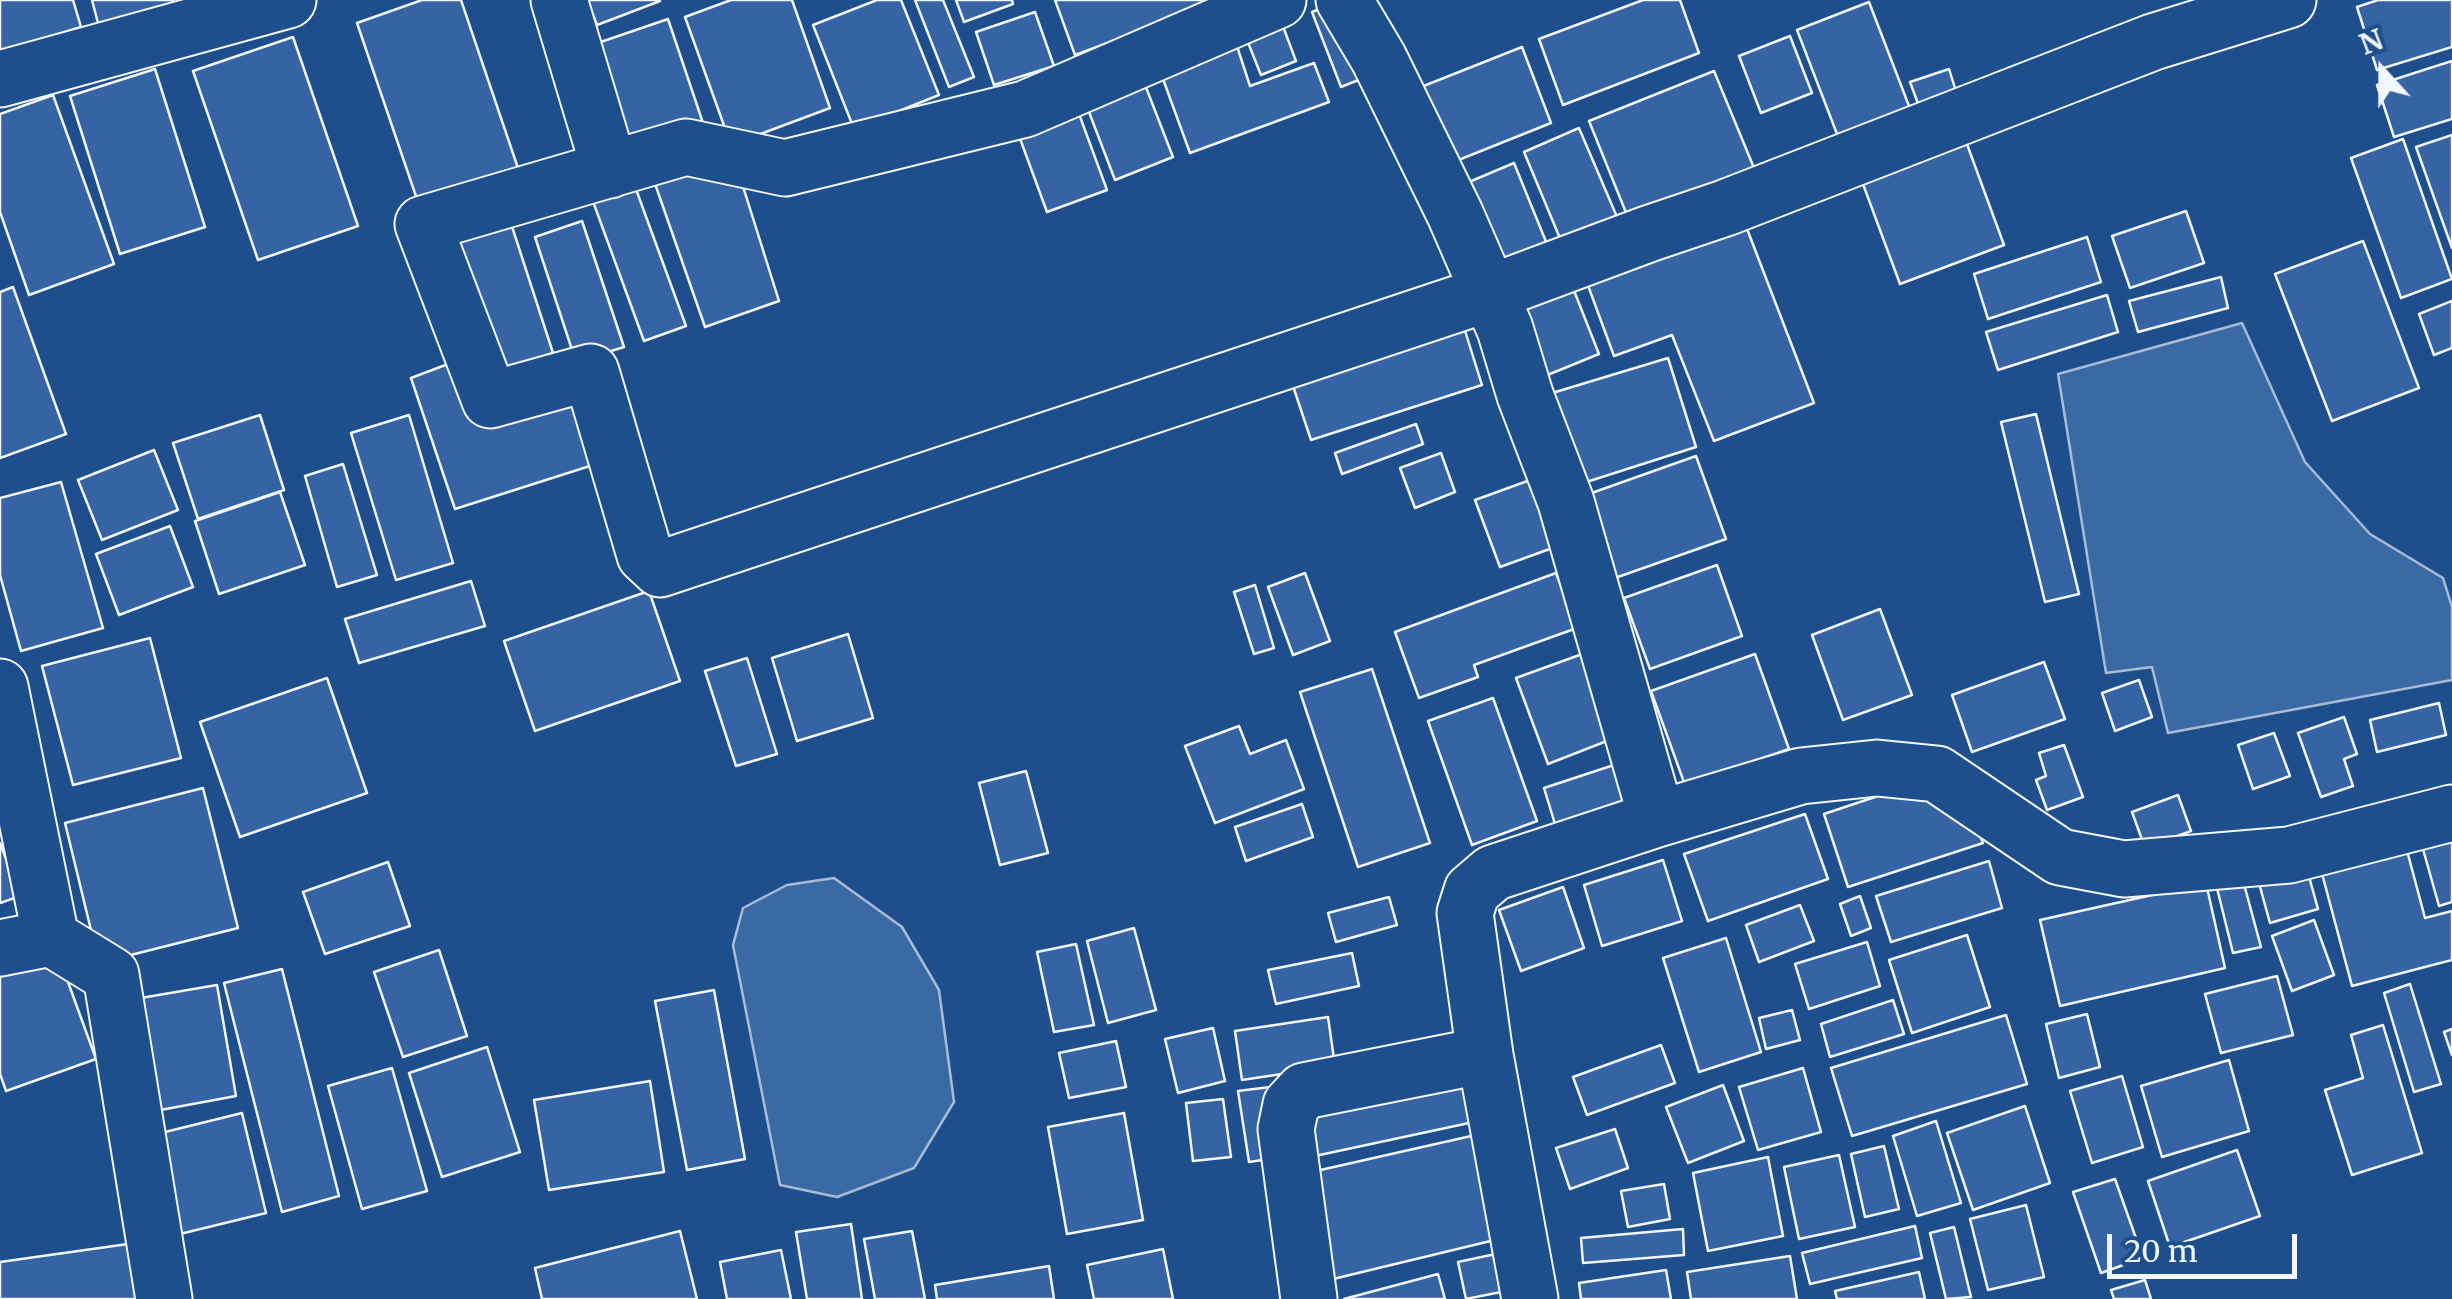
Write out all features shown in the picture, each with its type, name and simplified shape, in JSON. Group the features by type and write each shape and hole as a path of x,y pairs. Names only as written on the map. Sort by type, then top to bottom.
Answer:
{"street":[{"path":"0,78 288,0"},
{"path":"559,0 610,170"},
{"path":"1278,0 1025,110 786,168 686,148 423,224 490,400 590,372 645,554 660,569 1487,294 1726,208 2154,42 2288,0"},
{"path":"1344,0 1379,59 1456,214 1505,329 1525,395 1566,502 1657,819"},
{"path":"0,686 26,943 112,976 164,1299"},
{"path":"1530,1299 1485,1055 1465,913 1472,891 1492,873 1801,776 1877,768 1937,774 2060,858 2124,869 2289,855 2452,813"},
{"path":"1309,1299 1286,1129 1290,1104 1304,1091 1485,1055"}],"water":[{"path":"2242,323 2305,462 2370,534 2443,578 2452,607 2452,680 2168,733 2152,667 2106,673 2058,374"},
{"path":"834,878 902,927 939,990 954,1102 914,1168 837,1197 780,1185 733,945 743,908 787,885"}],"building":[{"path":"0,0 73,0 81,27 0,52"},
{"path":"92,0 173,0 175,6 99,27"},
{"path":"422,0 461,0 521,177 421,211 357,23"},
{"path":"587,0 659,0 660,1 597,25"},
{"path":"731,0 792,0 830,108 731,145 685,17"},
{"path":"877,0 901,0 939,95 854,129 813,25"},
{"path":"915,0 943,0 974,77 949,87"},
{"path":"956,0 1012,0 1013,4 964,22"},
{"path":"1055,0 1225,0 1075,55"},
{"path":"1643,0 1680,0 1699,53 1563,105 1539,39"},
{"path":"2378,0 2452,0 2452,47 2377,70 2357,7"},
{"path":"1337,2 1366,77 1341,87 1312,12"},
{"path":"1869,2 1914,119 1842,147 1797,30"},
{"path":"1035,12 1054,66 994,85 976,32"},
{"path":"668,19 704,126 628,151 592,45"},
{"path":"1281,21 1296,61 1261,75 1245,35"},
{"path":"1790,36 1812,93 1761,113 1739,56"},
{"path":"293,37 358,226 258,260 193,71"},
{"path":"1235,40 1250,86 1314,63 1329,102 1190,153 1159,68"},
{"path":"1522,47 1551,123 1446,165 1416,89"},
{"path":"2452,61 2452,119 2394,137 2377,85"},
{"path":"155,69 205,227 120,254 70,96"},
{"path":"1949,69 1960,104 1923,117 1910,82"},
{"path":"1714,71 1754,168 1629,220 1589,121"},
{"path":"1142,77 1173,157 1115,180 1084,99"},
{"path":"53,95 114,264 29,295 0,212 0,114"},
{"path":"1075,103 1107,190 1047,212 1015,125"},
{"path":"1579,128 1620,224 1564,248 1524,152"},
{"path":"2452,135 2452,248 2416,147"},
{"path":"1964,136 2004,245 1900,284 1860,176"},
{"path":"2403,139 2452,279 2401,298 2351,158"},
{"path":"1514,163 1549,249 1504,268 1469,182"},
{"path":"695,164 741,180 779,301 705,327 653,178"},
{"path":"633,181 686,326 644,341 591,196"},
{"path":"506,208 553,353 493,372 446,227"},
{"path":"2186,211 2204,263 2130,288 2112,236"},
{"path":"582,221 624,347 576,362 535,237"},
{"path":"1744,221 1814,403 1714,441 1672,335 1614,356 1586,280"},
{"path":"2087,237 2101,282 1988,319 1974,274"},
{"path":"2363,241 2419,388 2332,421 2275,274"},
{"path":"2221,277 2228,308 2138,332 2129,301"},
{"path":"1569,278 1599,354 1545,376 1513,300"},
{"path":"13,287 66,434 0,458 0,292"},
{"path":"2107,295 2118,332 1998,370 1986,332"},
{"path":"2452,301 2452,348 2434,355 2419,314"},
{"path":"1461,318 1482,385 1311,440 1289,374"},
{"path":"464,358 569,389 593,465 455,509 411,378"},
{"path":"1668,358 1696,447 1577,485 1549,394"},
{"path":"2036,414 2079,594 2045,602 2001,422"},
{"path":"260,415 284,490 198,519 173,443"},
{"path":"409,415 453,563 396,580 351,433"},
{"path":"1416,424 1423,444 1342,474 1335,453"},
{"path":"154,450 178,510 102,540 78,480"},
{"path":"1441,453 1455,492 1415,508 1400,468"},
{"path":"1696,456 1726,539 1615,578 1586,495"},
{"path":"343,464 377,575 337,587 305,476"},
{"path":"1533,479 1558,546 1500,567 1475,500"},
{"path":"61,482 103,628 21,651 0,575 0,498"},
{"path":"280,492 305,565 219,594 195,521"},
{"path":"170,526 193,587 119,615 96,554"},
{"path":"1717,565 1742,636 1650,669 1624,598"},
{"path":"1305,573 1330,641 1293,655 1268,587"},
{"path":"1556,573 1577,628 1474,665 1478,677 1419,698 1395,632"},
{"path":"471,581 485,626 359,663 345,619"},
{"path":"1255,585 1274,648 1254,654 1234,592"},
{"path":"649,591 680,681 535,731 504,641"},
{"path":"1880,609 1912,695 1843,720 1812,635"},
{"path":"848,634 873,718 797,741 772,658"},
{"path":"150,638 181,758 73,785 42,666"},
{"path":"1585,653 1617,737 1548,764 1516,678"},
{"path":"1755,654 1789,749 1685,785 1651,691"},
{"path":"747,658 777,754 736,766 705,671"},
{"path":"2044,662 2065,719 1972,752 1952,695"},
{"path":"1372,669 1430,843 1358,867 1300,692"},
{"path":"327,678 367,793 240,837 200,722"},
{"path":"2139,680 2152,717 2115,731 2102,693"},
{"path":"1493,698 1537,821 1472,845 1428,721"},
{"path":"2439,703 2446,735 2377,752 2370,720"},
{"path":"2344,717 2357,754 2344,759 2353,786 2321,797 2298,733"},
{"path":"1239,726 1250,754 1286,740 1304,789 1215,823 1185,746"},
{"path":"2274,733 2290,776 2253,789 2238,745"},
{"path":"2064,745 2083,797 2047,810 2036,780 2046,776 2039,753"},
{"path":"1626,761 1637,796 1555,824 1544,788"},
{"path":"1026,771 1048,853 1000,865 979,783"},
{"path":"1914,784 1969,809 1983,843 1848,887 1824,814"},
{"path":"203,788 238,928 99,963 65,823"},
{"path":"2178,795 2191,831 2145,848 2132,812"},
{"path":"1302,804 1313,837 1246,861 1235,827"},
{"path":"1805,814 1828,879 1708,921 1684,854"},
{"path":"2452,833 2452,902 2439,906 2421,842"},
{"path":"0,843 20,896 0,903"},
{"path":"2405,843 2425,918 2452,911 2452,960 2352,986 2320,866"},
{"path":"1663,860 1682,921 1602,946 1584,885"},
{"path":"1989,861 2002,908 1891,942 1876,896"},
{"path":"388,862 410,926 325,954 303,892"},
{"path":"2305,862 2318,909 2270,923 2257,876"},
{"path":"2241,873 2261,947 2233,953 2215,880"},
{"path":"2206,883 2225,968 2060,1006 2040,920"},
{"path":"1563,887 1584,948 1521,971 1499,910"},
{"path":"1860,896 1871,928 1851,936 1840,904"},
{"path":"1389,897 1397,925 1336,942 1328,913"},
{"path":"1800,905 1814,941 1759,962 1746,925"},
{"path":"2314,920 2334,975 2292,991 2272,936"},
{"path":"1134,928 1156,1010 1108,1023 1087,941"},
{"path":"1967,935 1990,1007 1912,1033 1889,960"},
{"path":"1726,938 1761,1052 1699,1072 1663,958"},
{"path":"1867,942 1880,986 1809,1009 1795,964"},
{"path":"1076,944 1094,1025 1054,1032 1037,952"},
{"path":"56,949 96,1059 6,1091 0,1074 0,970"},
{"path":"439,950 467,1036 403,1057 374,972"},
{"path":"1352,953 1359,986 1276,1004 1268,970"},
{"path":"282,969 339,1196 282,1212 224,983"},
{"path":"2277,976 2293,1035 2221,1053 2205,994"},
{"path":"2410,984 2441,1084 2414,1092 2384,993"},
{"path":"217,985 236,1096 155,1111 135,999"},
{"path":"714,990 745,1159 687,1170 655,1001"},
{"path":"1893,1000 1904,1034 1830,1057 1821,1024"},
{"path":"1792,1010 1800,1040 1766,1049 1759,1018"},
{"path":"2087,1014 2100,1067 2059,1078 2046,1024"},
{"path":"2006,1015 2027,1084 1852,1136 1831,1068"},
{"path":"1328,1017 1335,1066 1242,1080 1235,1031"},
{"path":"2383,1025 2422,1153 2352,1175 2325,1090 2363,1078 2351,1035"},
{"path":"1213,1028 1225,1081 1178,1093 1165,1039"},
{"path":"2452,1029 2452,1055 2444,1032"},
{"path":"1116,1041 1126,1087 1069,1098 1059,1053"},
{"path":"1661,1045 1675,1083 1587,1115 1573,1077"},
{"path":"487,1047 520,1152 442,1177 409,1073"},
{"path":"2229,1060 2249,1131 2162,1157 2141,1086"},
{"path":"392,1068 427,1191 362,1209 328,1086"},
{"path":"1803,1068 1821,1132 1758,1150 1739,1087"},
{"path":"1473,1075 1483,1120 1315,1156 1305,1111"},
{"path":"2122,1076 2143,1147 2092,1163 2070,1091"},
{"path":"650,1081 664,1172 549,1190 534,1100"},
{"path":"1723,1085 1744,1141 1688,1163 1666,1107"},
{"path":"1270,1087 1282,1157 1249,1162 1238,1091"},
{"path":"1223,1099 1231,1157 1193,1161 1186,1103"},
{"path":"2025,1106 2050,1183 1973,1210 1947,1133"},
{"path":"242,1113 266,1213 180,1234 157,1134"},
{"path":"1124,1113 1143,1220 1067,1234 1048,1127"},
{"path":"1936,1121 1961,1203 1917,1216 1893,1136"},
{"path":"1615,1129 1628,1168 1570,1189 1556,1148"},
{"path":"1480,1134 1503,1238 1329,1280 1316,1171"},
{"path":"1884,1146 1899,1209 1865,1217 1851,1154"},
{"path":"2237,1150 2260,1216 2170,1247 2148,1181"},
{"path":"1839,1155 1855,1227 1799,1239 1784,1167"},
{"path":"1768,1157 1783,1236 1708,1251 1693,1173"},
{"path":"2115,1179 2143,1258 2101,1273 2073,1192"},
{"path":"1664,1184 1670,1219 1628,1227 1621,1191"},
{"path":"2026,1205 2044,1277 1988,1290 1970,1219"},
{"path":"851,1224 862,1299 807,1299 796,1232"},
{"path":"1915,1226 1922,1258 1810,1284 1802,1253"},
{"path":"1954,1227 1971,1297 1946,1299 1930,1233"},
{"path":"1683,1229 1684,1255 1583,1263 1581,1238"},
{"path":"680,1231 697,1299 542,1299 535,1268"},
{"path":"912,1231 925,1299 875,1299 864,1239"},
{"path":"142,1242 150,1299 0,1299 0,1262"},
{"path":"1163,1249 1173,1299 1094,1299 1087,1265"},
{"path":"1519,1249 1526,1287 1466,1299 1458,1262"},
{"path":"781,1250 791,1299 727,1299 720,1262"},
{"path":"1790,1256 1797,1299 1691,1299 1687,1272"},
{"path":"1049,1266 1054,1299 937,1299 935,1285"},
{"path":"1666,1270 1671,1299 1581,1299 1579,1283"},
{"path":"1919,1272 1925,1299 1837,1299 1835,1291"},
{"path":"1438,1274 1445,1299 1344,1299"},
{"path":"2145,1280 2151,1299 2114,1299 2111,1290"}]}
